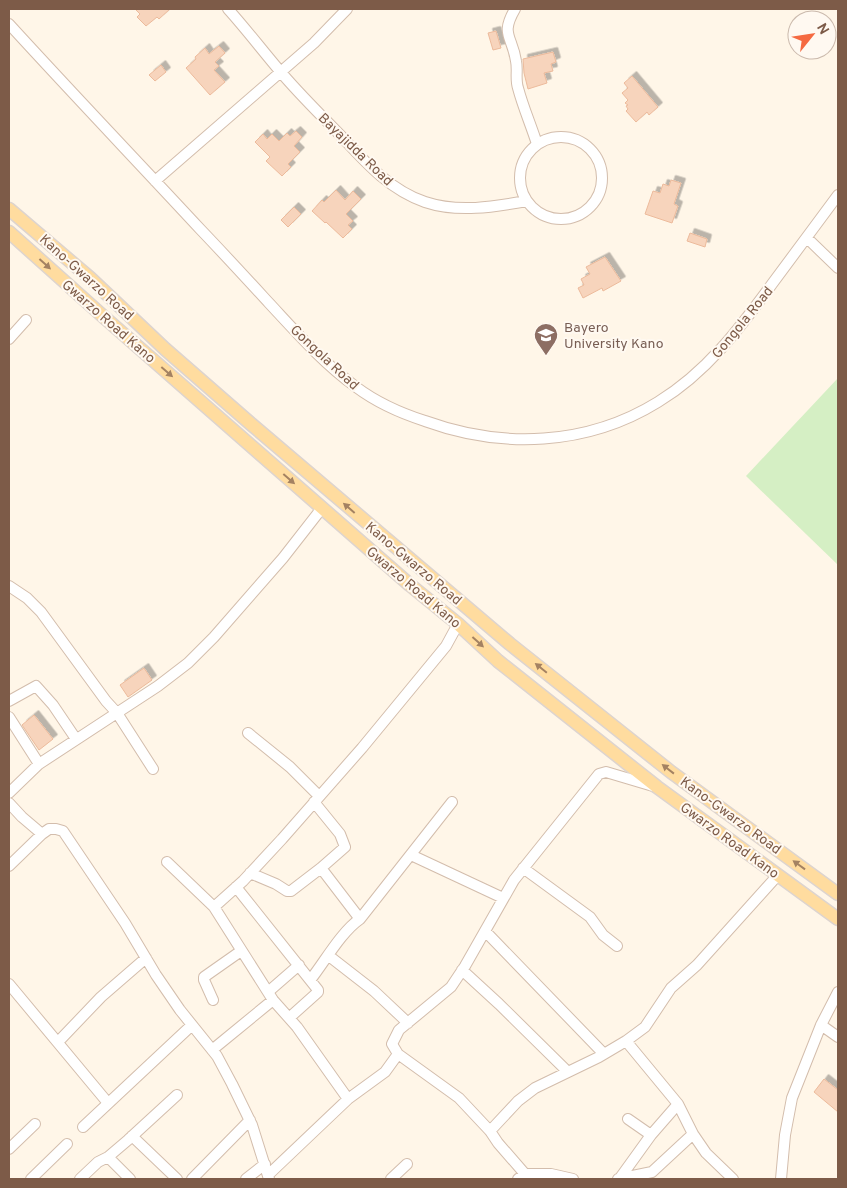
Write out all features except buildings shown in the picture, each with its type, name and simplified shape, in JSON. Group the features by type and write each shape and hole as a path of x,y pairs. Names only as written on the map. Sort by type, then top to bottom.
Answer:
{"main road":[{"name":"Kano-Gwarzo Road","path":"9,210 90,278 166,349 251,424 467,608 671,772 838,894"},
{"name":"Gwarzo Road Kano","path":"9,232 410,586 458,624 498,661 657,787 838,919"}],"street":[{"name":"Bayajidda Road","path":"228,9 280,71 374,170 392,186 426,202 462,208 482,208 527,201"},
{"path":"155,181 314,43 347,9"},
{"path":"515,9 508,22 508,35 514,48 517,63 517,86 538,144"},
{"name":"Gongola Road","path":"9,24 305,341 337,372 358,389 380,403 411,417 464,434 493,438 534,440 571,436 600,429 658,402 708,364 730,340 838,195"},
{"path":"564,136 583,143 597,158 602,171 602,185 597,198 577,216 564,219 550,217 538,211 527,201 522,190 520,177 522,164 528,153 538,144 550,138 564,136"},
{"path":"807,238 838,268"},
{"path":"9,339 26,320"},
{"path":"9,793 39,764 158,686 200,651 283,558 322,508"},
{"path":"9,586 27,598 41,612 106,701 117,713 153,769"},
{"path":"214,907 250,873 362,748 446,646 458,624"},
{"path":"9,700 36,686 76,739"},
{"path":"9,717 39,764"},
{"path":"248,734 290,767 316,799 340,834 345,847 291,892 250,873"},
{"path":"573,1179 551,1174 521,1176 490,1131 459,1098 398,1054 392,1044 399,1030 451,987 514,880 599,774 606,772 657,787"},
{"path":"311,979 352,924 360,919 452,802"},
{"path":"9,803 42,834"},
{"path":"9,866 49,829 63,832 96,878 180,1010 212,1050 250,1120 269,1177 348,1098 385,1072 398,1054"},
{"path":"411,855 503,898"},
{"path":"167,862 214,907 270,996 289,1018 348,1098"},
{"path":"321,868 360,919"},
{"path":"523,868 590,917 603,935 617,946"},
{"path":"490,1131 518,1101 535,1088 604,1054 645,1027 671,988 697,964 778,875"},
{"path":"236,886 318,990 289,1018"},
{"path":"485,931 604,1054"},
{"path":"213,1000 204,977 241,950"},
{"path":"329,956 374,991 408,1023"},
{"path":"58,1042 101,997 146,958"},
{"path":"212,1050 270,996 299,965"},
{"path":"462,970 568,1072"},
{"path":"11,990 58,1042 108,1104"},
{"path":"781,1179 785,1135 792,1098 821,1025 838,992"},
{"path":"83,1127 192,1025"},
{"path":"821,1025 838,1037"},
{"path":"626,1041 678,1104 693,1134 706,1153 733,1179"},
{"path":"80,1179 98,1162 108,1157 177,1095"},
{"path":"619,1179 651,1135 678,1104"},
{"path":"628,1118 651,1135"},
{"path":"198,1177 250,1120"},
{"path":"9,1149 35,1124"},
{"path":"619,1179 652,1172 693,1134"},
{"path":"132,1136 177,1179"},
{"path":"31,1179 67,1144"},
{"path":"108,1157 130,1179"},
{"path":"246,1179 265,1164"},
{"path":"391,1179 407,1164"}],"green space":[{"path":"838,378 838,565 746,476"}],"place":[{"name":"Bayero University Kano","path":"546,356"}]}
